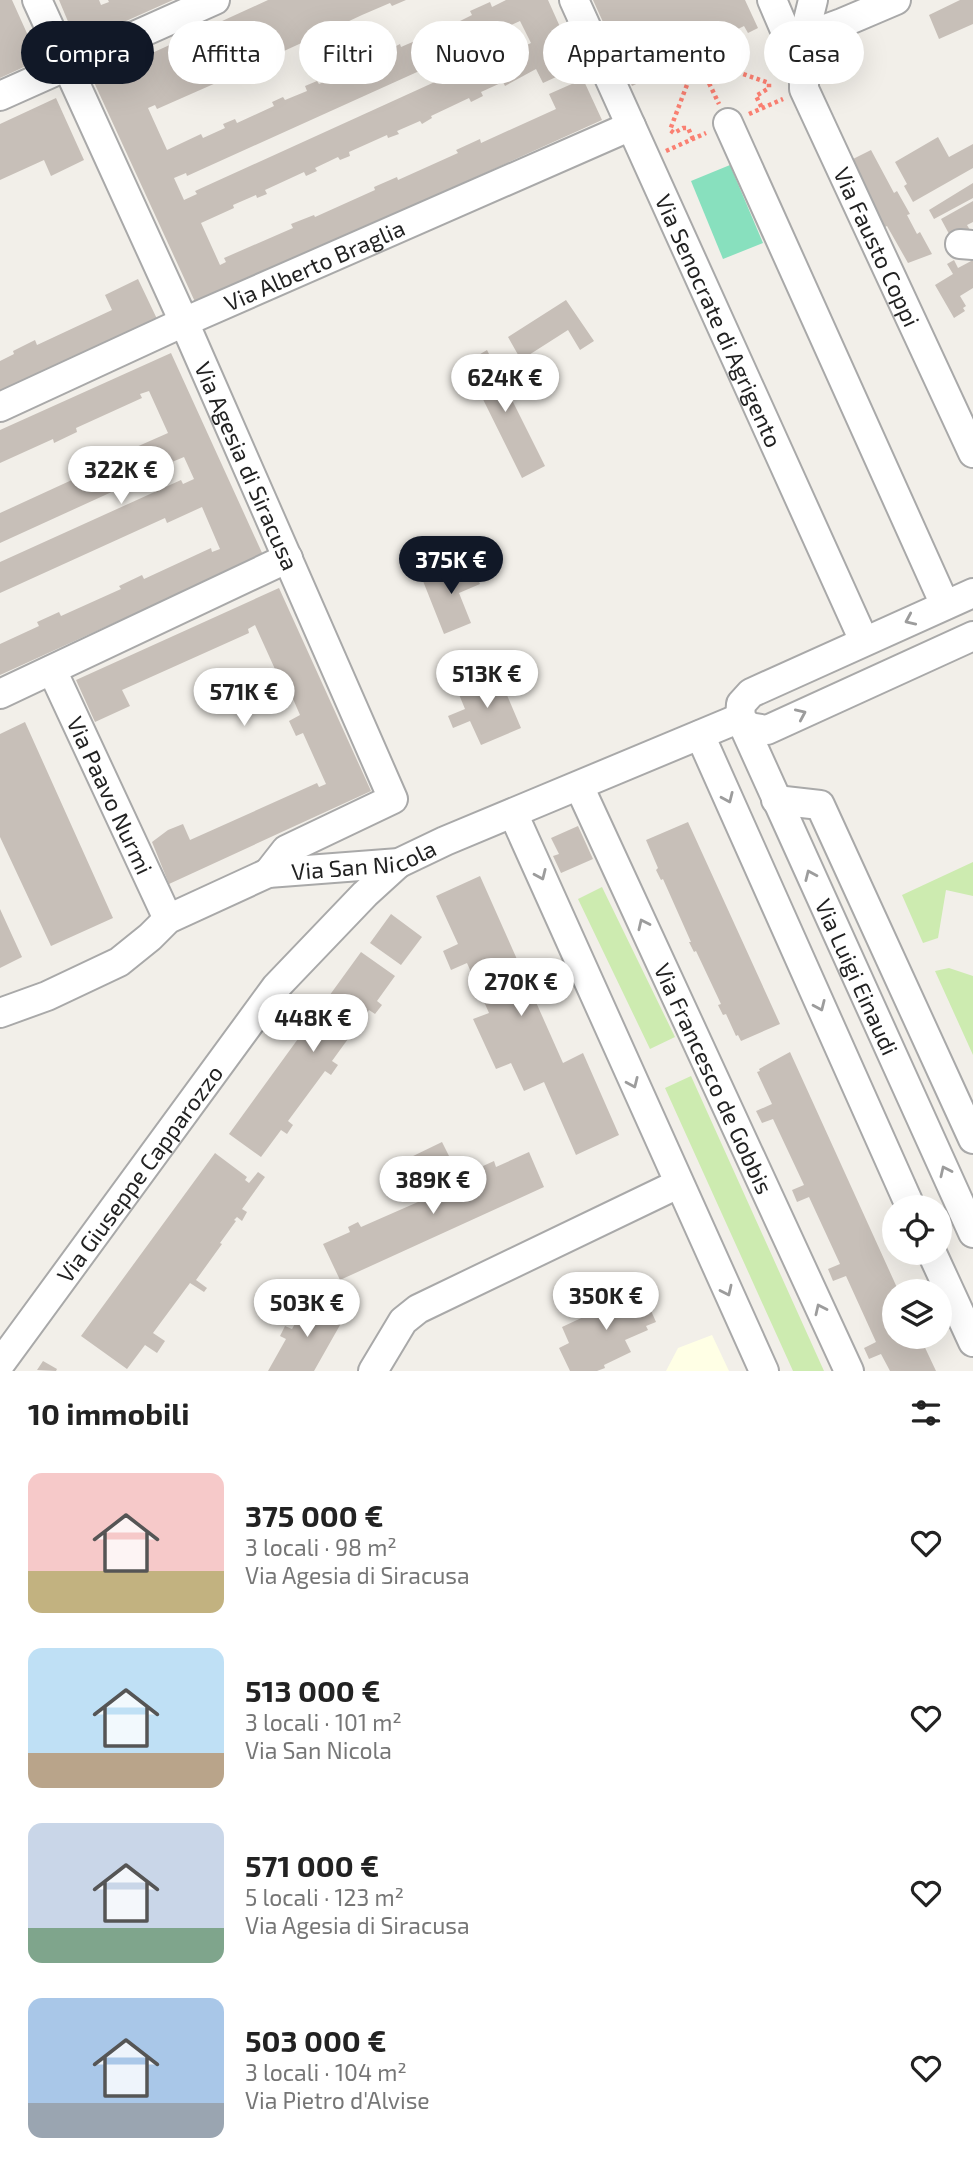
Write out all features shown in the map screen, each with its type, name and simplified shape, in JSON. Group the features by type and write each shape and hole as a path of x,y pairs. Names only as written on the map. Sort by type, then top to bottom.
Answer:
{"street":[{"name":"Via Agesia di Siracusa","path":"37,0 46,21"},
{"path":"154,27 215,0"},
{"name":"Via Senocrate di Agrigento","path":"574,0 864,641"},
{"path":"772,0 781,21"},
{"name":"Via Fausto Coppi","path":"808,21 813,0"},
{"path":"847,21 896,0"},
{"path":"0,96 26,84"},
{"name":"Via Agesia di Siracusa","path":"74,84 184,322 393,799 286,849 268,873"},
{"name":"Via Fausto Coppi","path":"804,84 973,453"},
{"path":"728,124 944,605"},
{"name":"Via Alberto Braglia","path":"0,407 184,322 631,126"},
{"path":"0,694 288,558"},
{"path":"973,593 751,692 741,704 740,718 749,727 767,730 973,636"},
{"name":"Via Paavo Nurmi","path":"52,670 168,919"},
{"name":"Via San Nicola","path":"0,1013 47,996 119,962 168,919 268,873 399,863 445,841 740,718"},
{"name":"Via Luigi Einaudi","path":"740,718 973,1233"},
{"name":"Via Luigi Einaudi","path":"700,735 905,1195"},
{"name":"Via Francesco de Gobbis","path":"579,786 849,1371"},
{"path":"776,800 820,805 973,1139"},
{"path":"513,813 764,1371"},
{"name":"Via Giuseppe Capparozzo","path":"0,1364 276,987 365,894 399,863"},
{"path":"373,1371 403,1321 418,1309 678,1184"},
{"path":"938,1265 973,1342"}],"path":[{"path":"750,76 769,83 769,88 756,96 762,108"},
{"path":"687,84 670,130 674,133 688,128 693,139"},
{"path":"709,84 728,124"}],"shaded area":[{"path":"712,1335 729,1371 666,1371 678,1348"}],"green space":[{"path":"730,165 763,243 723,259 691,181"},
{"path":"973,862 973,896 946,890 938,938 923,943 902,895"},
{"path":"602,887 675,1037 650,1049 578,899"},
{"path":"949,968 973,976 973,1055 935,971"},
{"path":"691,1076 824,1371 793,1371 665,1088"}],"building":[{"path":"0,0 12,0 21,21 21,68 0,78"},
{"path":"59,0 99,0 101,5 109,2 108,0 173,0 126,21 68,21"},
{"path":"268,0 406,0 392,6 390,3 349,21 299,21 299,44 285,51 285,21 222,21"},
{"path":"506,0 548,0 557,21 543,21 543,83 536,69 529,73 529,21 460,21 472,15 470,11 490,2 492,7"},
{"path":"593,0 745,0 758,28 750,32 750,21 603,21"},
{"path":"960,0 973,0 973,24 939,39 929,15"},
{"path":"411,43 411,75 397,81 397,46 400,44 401,47"},
{"path":"168,46 168,84 214,84 157,109 155,105 148,108 167,150 201,134 203,138 225,128 223,124 235,119 237,123 274,106 272,102 283,97 285,100 307,91 305,86 310,84 391,84 187,176 186,173 174,178 184,200 197,194 195,191 430,84 499,84 481,92 483,96 471,102 469,98 431,116 432,118 422,124 420,121 397,131 399,134 388,138 387,135 349,152 350,156 340,160 338,157 315,168 317,171 306,176 304,172 265,190 267,194 257,198 256,195 233,205 234,208 201,223 220,265 226,262 224,258 293,228 291,224 314,215 315,217 375,190 374,187 397,177 398,180 458,153 456,150 480,139 481,143 556,109 549,94 572,84 585,84 602,120 196,304 95,84 154,84 154,52"},
{"path":"56,98 84,160 51,176 44,160 0,180 0,124"},
{"path":"938,137 949,157 973,144 973,168 913,202 895,162"},
{"path":"871,150 894,193 897,191 910,214 907,215 917,234 920,232 932,254 908,263 887,226 885,227 849,161"},
{"path":"973,183 973,198 934,219 929,210"},
{"path":"973,201 973,222 967,225 973,235 955,245 941,219"},
{"path":"954,260 958,268 973,260 973,288 960,296 966,306 963,308 965,311 954,318 935,285 953,274 947,264"},
{"path":"138,279 158,321 0,392 0,361 35,340 37,345 112,310 105,295"},
{"path":"566,300 594,341 580,350 568,330 521,360 508,337"},
{"path":"487,350 545,466 522,478 465,363"},
{"path":"171,353 263,555 0,675 0,644 39,626 37,622 59,612 61,616 121,589 119,586 142,575 144,579 211,548 212,552 220,549 202,507 167,523 165,518 0,593 0,562 181,480 183,484 194,479 184,457 0,543 0,513 168,433 149,391 140,394 142,398 76,428 77,432 54,443 53,439 0,463 0,430"},
{"path":"470,561 480,584 459,593 471,623 444,634 423,581"},
{"path":"279,588 371,791 169,884 152,842 168,830 183,824 190,840 317,783 319,787 326,784 303,733 296,736 289,721 300,715 290,692 279,697 272,681 279,678 255,625 248,629 249,633 122,690 130,706 95,722 76,680"},
{"path":"498,674 521,728 481,745 470,721 453,728 448,716 465,709 458,692"},
{"path":"25,722 113,918 51,946 0,837 0,734"},
{"path":"688,822 780,1024 741,1041 718,1005 721,1004 689,942 663,879 661,880 656,870 658,868 646,840"},
{"path":"578,826 593,859 561,873 553,856 559,854 551,838"},
{"path":"480,876 563,1063 583,1053 619,1135 576,1155 544,1082 524,1091 511,1063 496,1069 473,1019 489,1013 467,963 451,970 443,951 458,944 436,896"},
{"path":"0,909 22,957 0,968"},
{"path":"391,914 422,937 401,965 370,943"},
{"path":"361,952 395,976 377,1001 382,1005 375,1014 369,1010 332,1061 338,1065 331,1075 325,1071 288,1121 293,1125 287,1134 281,1130 261,1157 229,1134"},
{"path":"790,1052 882,1255 882,1265 887,1265 893,1279 882,1279 882,1349 926,1349 936,1371 890,1371 881,1354 869,1359 864,1348 876,1342 846,1276 833,1281 828,1269 840,1264 809,1197 797,1202 792,1190 804,1185 773,1119 762,1123 756,1111 772,1104 757,1072"},
{"path":"442,1142 458,1174 424,1190 409,1158"},
{"path":"529,1152 544,1187 340,1280 323,1244 350,1232 348,1227 358,1222 361,1227 418,1202 416,1196 426,1192 429,1197 485,1172 483,1166 494,1161 496,1167"},
{"path":"215,1153 247,1177 245,1180 249,1183 258,1172 265,1177 242,1209 247,1212 242,1221 237,1217 234,1220 236,1221 220,1243 222,1244 196,1280 207,1288 204,1292 190,1283 153,1333 165,1341 157,1353 145,1345 127,1369 81,1336"},
{"path":"641,1288 656,1322 646,1326 648,1330 625,1340 631,1352 597,1371 570,1371 559,1348 569,1343 562,1327 592,1313 591,1310"},
{"path":"309,1299 344,1318 314,1371 268,1371 286,1339 280,1336 285,1326 292,1329"},
{"path":"43,1361 57,1369 56,1371 37,1370"}]}
